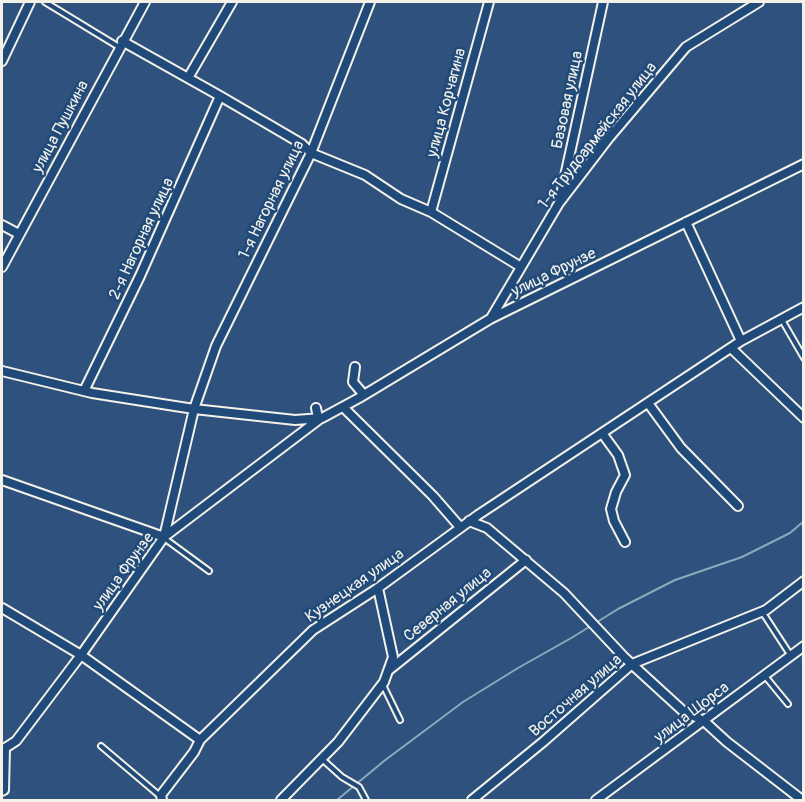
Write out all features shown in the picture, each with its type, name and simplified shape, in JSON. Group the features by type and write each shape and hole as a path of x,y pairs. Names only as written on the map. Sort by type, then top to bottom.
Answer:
{"street":[{"path":"2,61 30,2"},
{"name":"улица Пушкина","path":"2,267 145,2"},
{"path":"188,78 232,2"},
{"name":"1-я Нагорная улица","path":"164,537 194,409 216,346 311,153 370,2"},
{"name":"улица Корчагина","path":"431,212 489,2"},
{"name":"Базовая улица","path":"559,203 603,2"},
{"name":"1-я Трудоармейская улица","path":"490,319 559,203 608,139 686,47 759,2"},
{"path":"121,44 220,96 302,144 311,153 364,175 401,199 431,212 521,267"},
{"name":"2-я Нагорная улица","path":"84,391 140,276 220,96"},
{"name":"улица Фрунзе","path":"2,791 4,790 3,749 16,741 81,655 164,537 320,418 344,407 490,319 804,164"},
{"path":"686,222 741,341"},
{"path":"2,225 19,234"},
{"name":"Кузнецкая улица","path":"161,799 161,795 194,752 200,740 314,630 378,588 469,521 741,341 804,308"},
{"path":"731,348 804,418"},
{"path":"355,367 353,382 364,395"},
{"name":"улица Фрунзе","path":"2,371 84,391 194,409 295,420 320,418"},
{"path":"648,403 681,448 738,506"},
{"path":"344,407 433,496 460,528"},
{"path":"316,408 320,418"},
{"path":"602,433 618,454 625,475 616,492 611,509 614,521 625,542"},
{"path":"2,480 164,537"},
{"path":"469,521 487,528 564,593 632,664 683,711 704,721 800,799"},
{"name":"Северная улица","path":"388,671 526,560"},
{"name":"Восточная улица","path":"472,801 632,664 763,612 804,581"},
{"name":"Северная улица","path":"281,801 338,742 382,684 388,671 393,657 378,588"},
{"path":"2,608 81,655 200,740"},
{"name":"улица Щорса","path":"596,801 804,646"}],"lane":[{"path":"45,2 121,44"},
{"path":"782,319 804,358"},
{"path":"164,537 209,571"},
{"path":"763,612 791,656"},
{"path":"765,676 788,704"},
{"path":"382,684 400,720"},
{"path":"101,746 161,799"},
{"path":"322,759 342,777 360,788 366,801"}],"waterway":[{"path":"337,800 384,761 463,702 518,668 618,609 675,580 742,557 790,533 804,521"}]}
